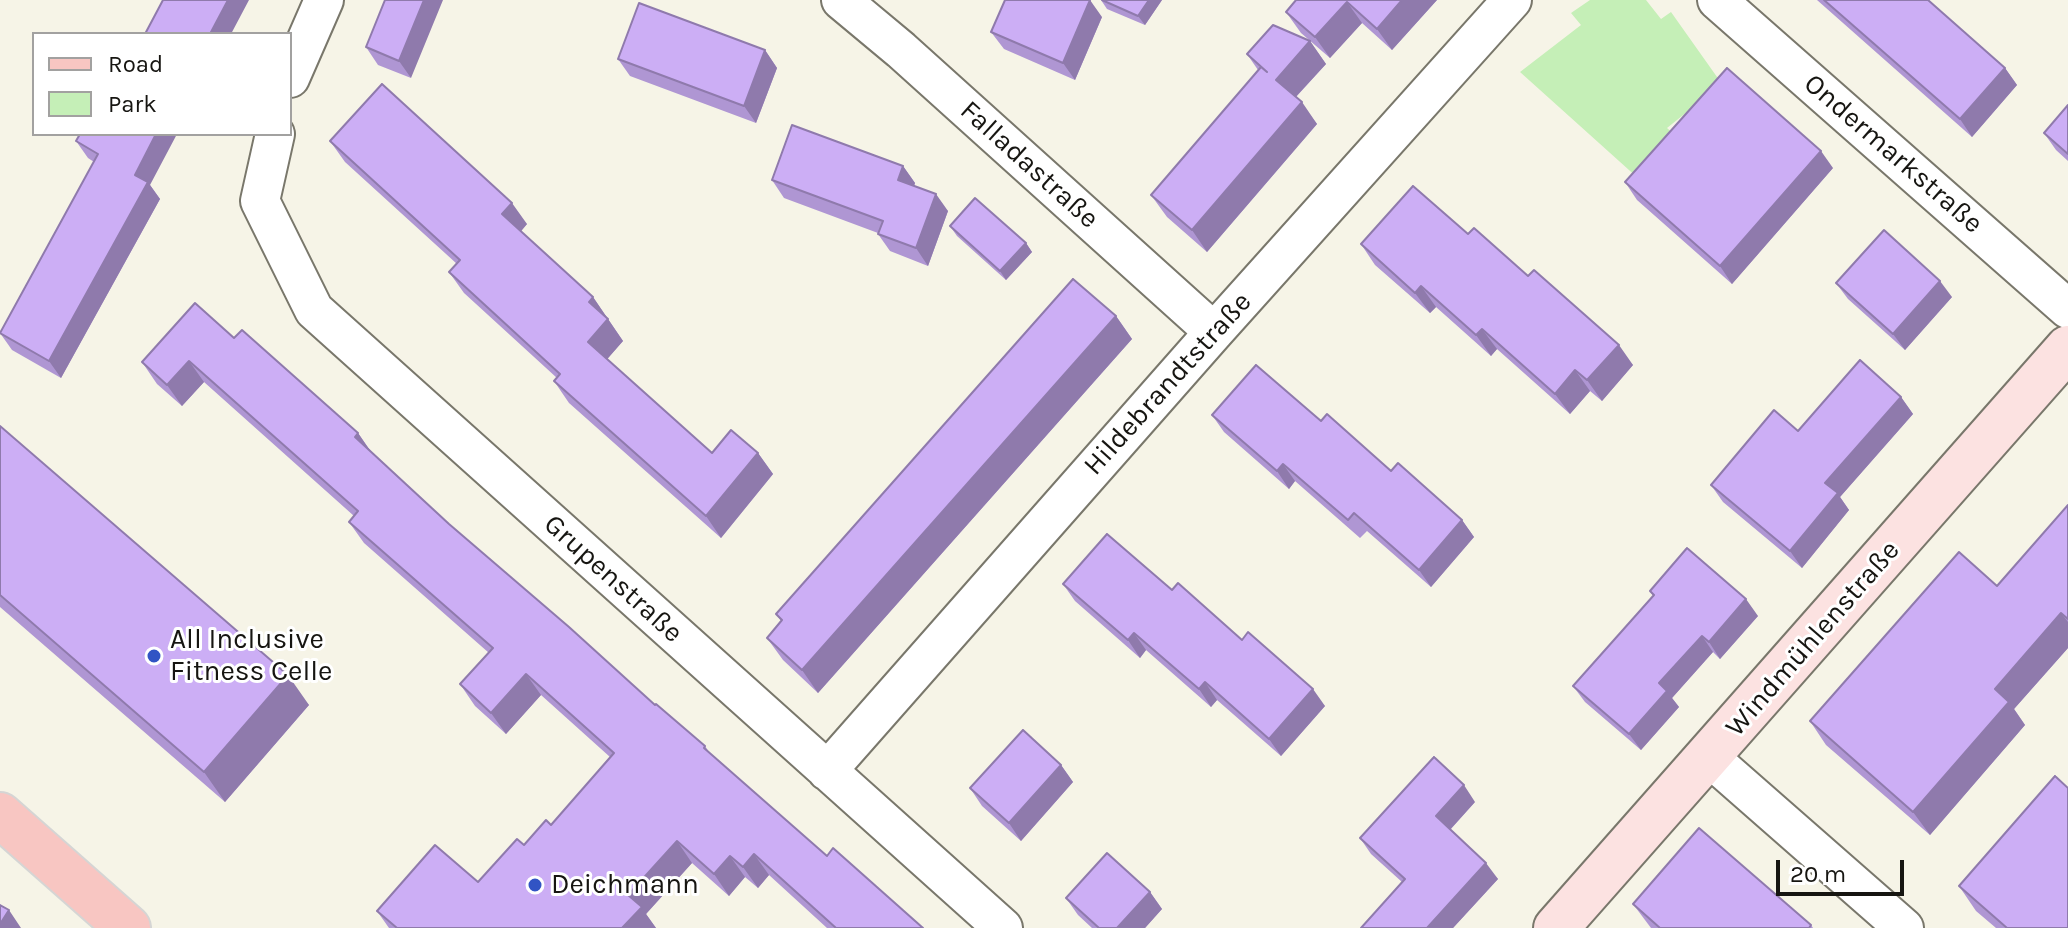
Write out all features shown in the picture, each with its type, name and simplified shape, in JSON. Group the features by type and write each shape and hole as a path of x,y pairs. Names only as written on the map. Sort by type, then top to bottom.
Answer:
{"main road":[{"path":"0,815 128,928"}],"street":[{"path":"292,73 324,0"},
{"name":"Falladastraße","path":"841,0 901,50 1214,332"},
{"name":"Hildebrandtstraße","path":"827,771 1512,0"},
{"name":"Ondermarkstraße","path":"1717,0 2068,309"},
{"name":"Grupenstraße","path":"275,136 260,201 314,310 1003,928"},
{"name":"Windmühlenstraße","path":"1556,928 2068,348"},
{"path":"1709,757 1904,928"}],"green space":[{"path":"1590,0 1646,0 1661,19 1671,12 1722,84 1667,128 1675,135 1639,179 1520,72 1581,25 1571,13"}],"building":[{"path":"163,0 228,0 211,32 146,32"},
{"path":"385,0 424,0 399,61 366,47"},
{"path":"1005,0 1090,0 1063,63 991,32"},
{"path":"1102,0 1149,0 1138,16"},
{"path":"1296,0 1402,0 1377,29 1347,2 1315,37 1286,12"},
{"path":"1824,0 1928,0 2005,68 1960,119"},
{"path":"639,3 765,50 744,106 618,59"},
{"path":"1273,25 1310,41 1276,80 1302,102 1192,230 1151,195 1261,67 1267,72 1247,54"},
{"path":"1727,68 1821,151 1720,266 1625,182"},
{"path":"382,84 512,203 502,214 593,297 589,302 608,319 588,342 712,453 731,430 758,453 706,516 554,381 560,374 449,272 460,260 330,141"},
{"path":"2068,105 2068,154 2044,133"},
{"path":"792,125 903,166 898,180 936,194 916,248 878,234 883,221 772,180"},
{"path":"79,136 155,136 135,175 148,182 49,361 0,333 98,154 76,141"},
{"path":"1413,186 1468,234 1474,228 1528,276 1534,270 1619,345 1587,380 1575,370 1555,394 1482,329 1476,335 1421,286 1415,293 1361,244"},
{"path":"975,198 1026,243 1000,271 950,226"},
{"path":"1884,230 1940,281 1893,334 1836,283"},
{"path":"1073,279 1116,316 802,670 767,638 782,620 776,614"},
{"path":"195,303 234,338 242,330 358,433 355,437 449,524 655,705 827,856 833,848 923,928 836,928 754,854 743,867 730,856 714,874 677,841 628,895 642,907 622,928 397,928 377,911 435,845 478,882 517,839 524,845 546,820 551,825 614,753 526,674 491,713 460,684 493,648 349,522 358,511 189,361 167,385 142,362"},
{"path":"1860,360 1901,397 1825,483 1838,493 1790,551 1711,485 1774,410 1798,431"},
{"path":"1256,365 1321,421 1327,414 1391,471 1398,463 1462,520 1419,570 1354,513 1348,520 1283,464 1277,471 1212,415"},
{"name":"All Inclusive Fitness Celle","path":"0,426 288,675 204,772 0,595"},
{"path":"2068,505 2068,619 2061,613 1995,689 2009,702 1913,812 1810,721 1959,552 1997,586"},
{"path":"1107,534 1172,590 1178,583 1242,640 1248,632 1313,689 1269,739 1205,682 1199,689 1134,633 1128,640 1063,584"},
{"path":"1687,548 1746,599 1709,642 1702,636 1659,683 1667,691 1629,734 1573,686 1654,595 1650,591"},
{"path":"1023,730 1061,765 1009,823 970,788"},
{"path":"1434,757 1464,785 1436,816 1486,863 1427,928 1361,928 1405,879 1360,838"},
{"path":"2055,776 2068,788 2068,928 2007,928 1959,886"},
{"path":"1699,828 1811,925 1809,928 1660,928 1633,904"},
{"path":"1107,853 1150,892 1117,928 1099,928 1066,898"},
{"path":"0,905 9,910 0,924"}],"place":[{"name":"All Inclusive Fitness Celle","path":"154,656"},
{"name":"Deichmann","path":"535,885"}]}
